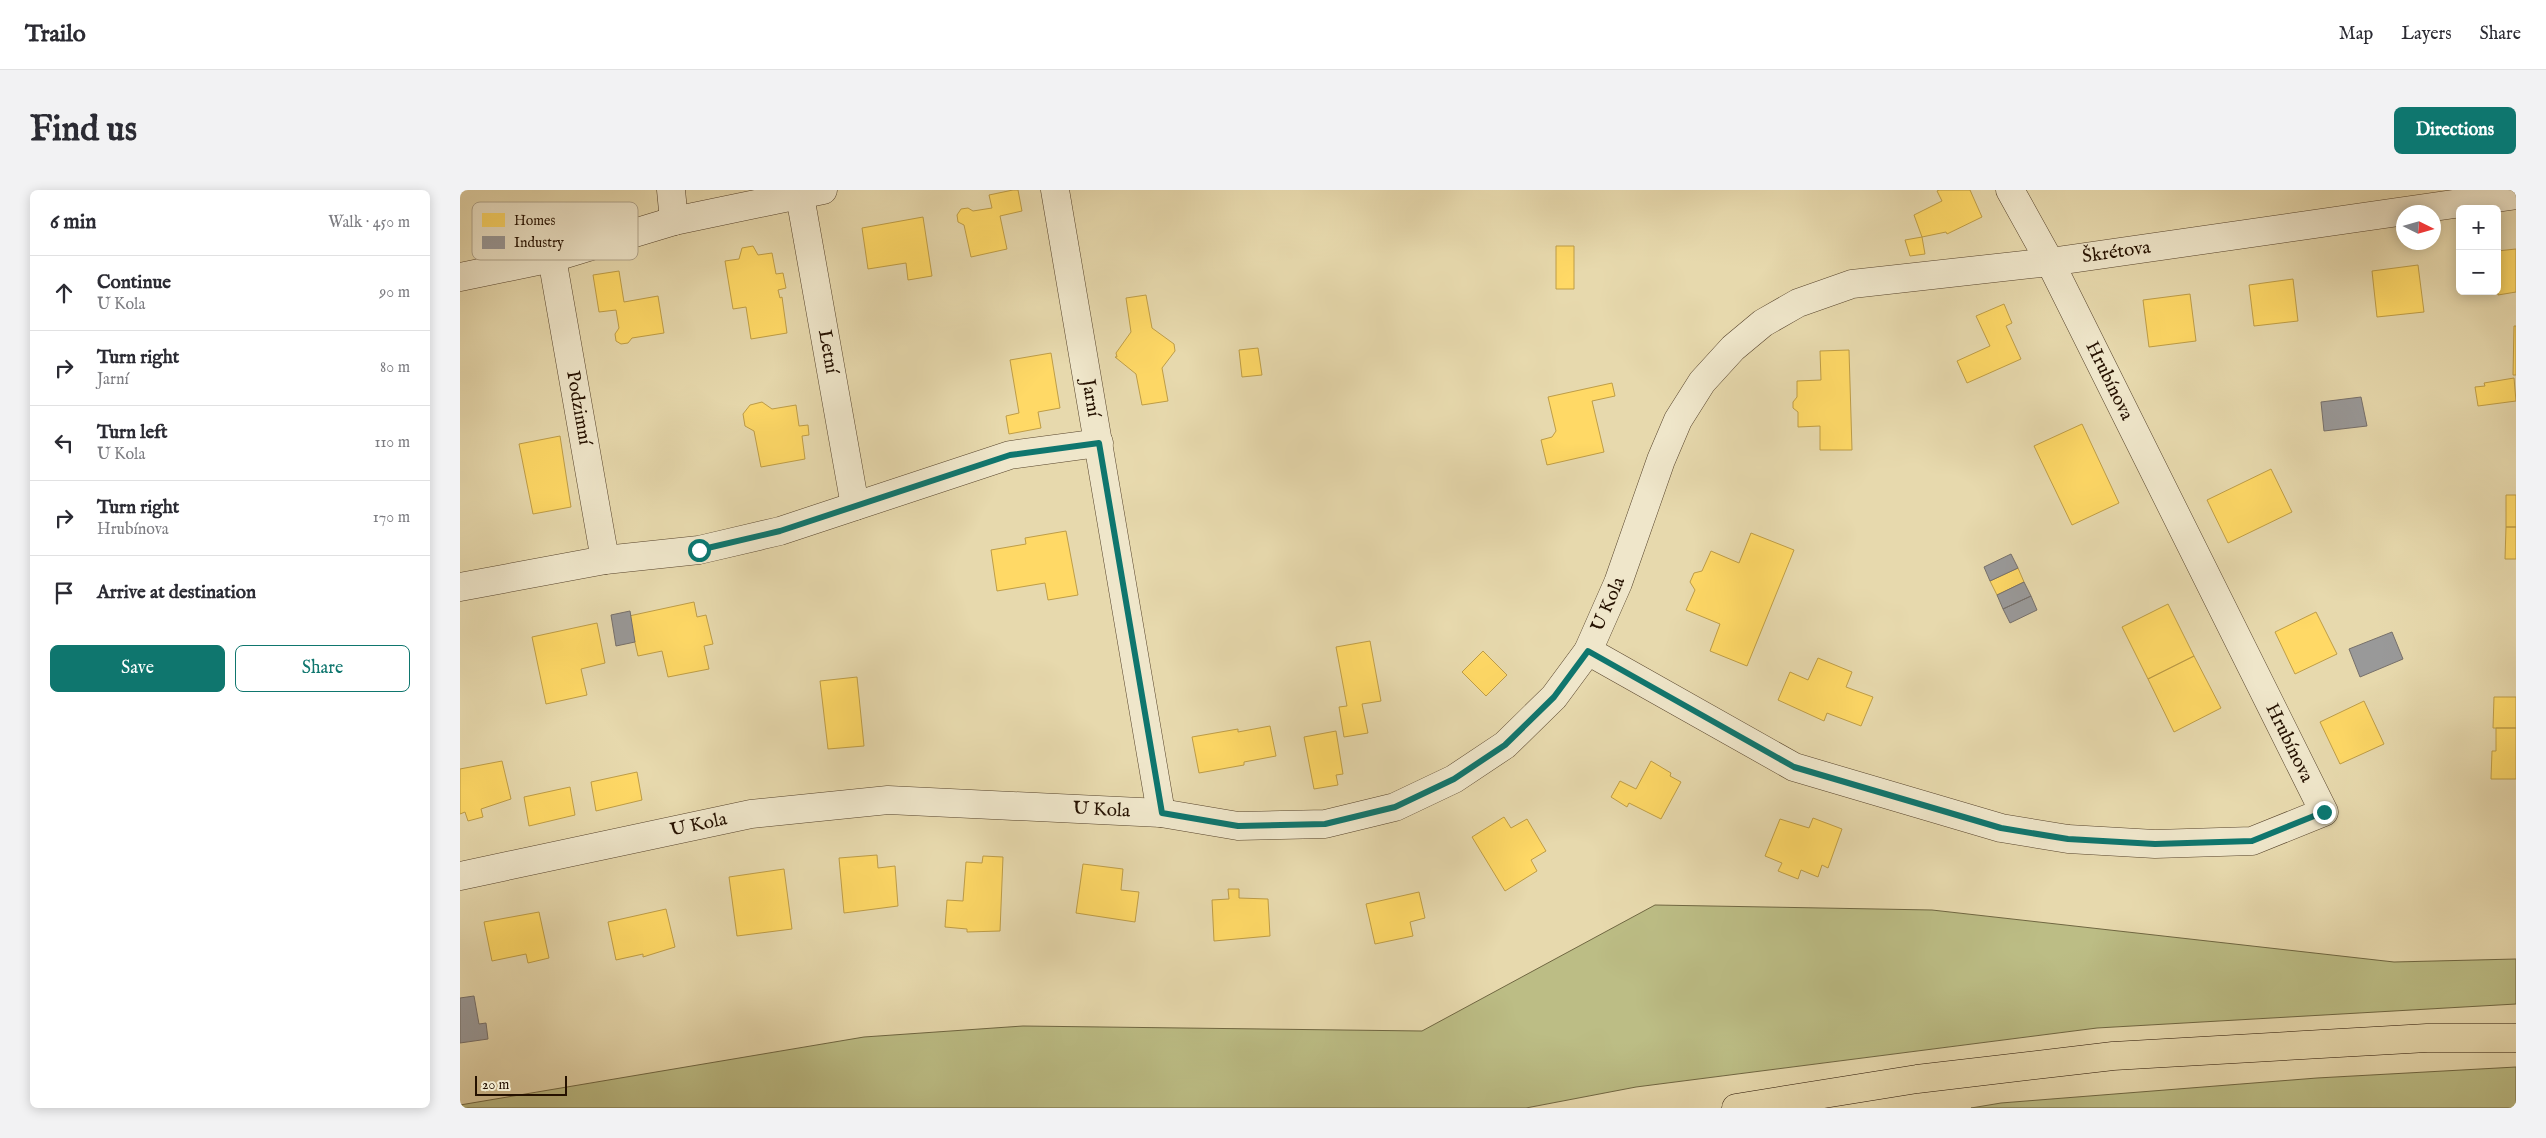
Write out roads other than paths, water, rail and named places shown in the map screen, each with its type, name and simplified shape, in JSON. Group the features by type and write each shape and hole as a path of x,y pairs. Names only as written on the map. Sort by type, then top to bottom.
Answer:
{"main road":[{"path":"1736,1108 1917,1079 2113,1056 2427,1038 2516,1038"}],"street":[{"path":"671,190 674,221"},
{"name":"Jarní","path":"1055,190 1162,813"},
{"name":"Hrubínova","path":"1588,651 1794,767 2001,828 2068,839 2155,844 2252,841 2324,812 2050,262 2010,190"},
{"path":"638,232 674,221 812,193"},
{"name":"Letní","path":"812,193 855,506"},
{"name":"Škrétova","path":"1733,348 1763,323 1798,303 1852,284 2050,262 2516,195"},
{"path":"460,277 542,260"},
{"name":"Podzimní","path":"552,260 605,560"},
{"name":"U Kola","path":"460,876 751,814 888,800 1162,813 1238,826 1325,824 1395,807 1454,779 1505,745 1554,697 1588,651 1618,583 1661,460 1678,420 1702,382 1733,348"},
{"path":"460,587 605,560 699,550 780,531 1010,455 1099,443"}]}
